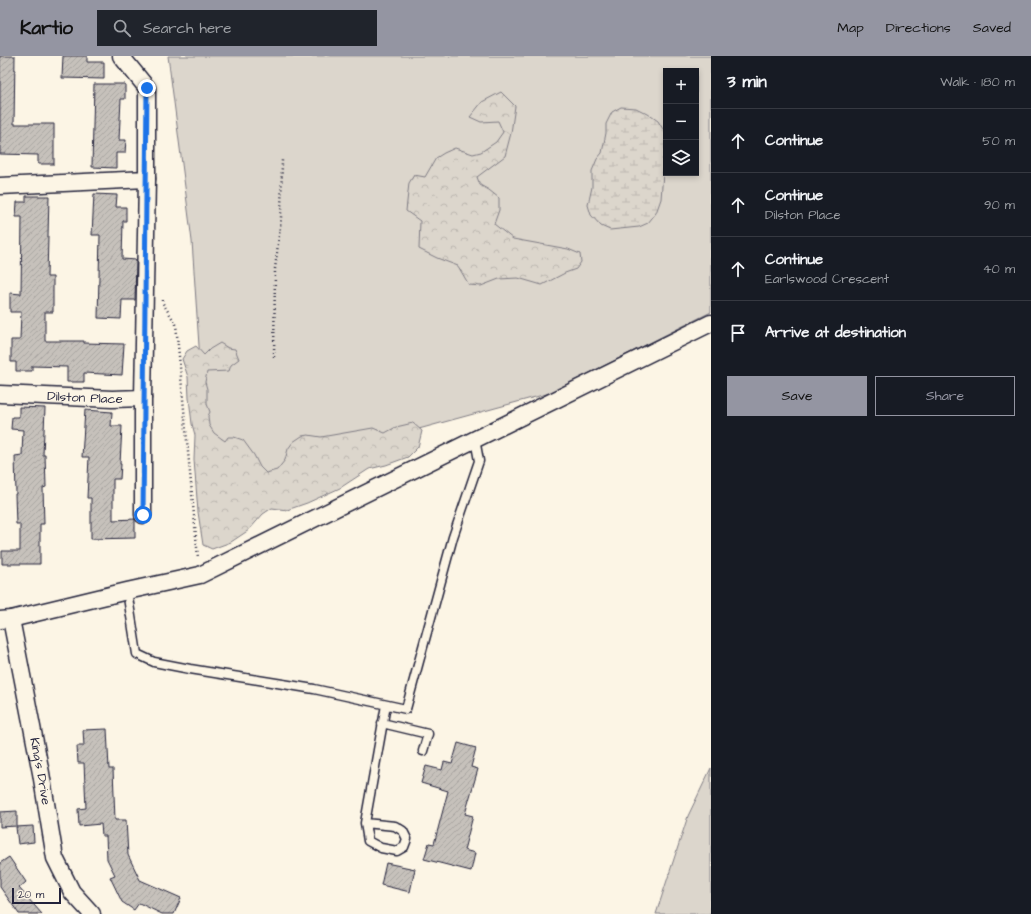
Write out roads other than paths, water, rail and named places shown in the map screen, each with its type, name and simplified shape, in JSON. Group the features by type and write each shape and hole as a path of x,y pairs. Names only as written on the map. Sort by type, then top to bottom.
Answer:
{"street":[{"path":"120,56 147,88 143,515"},
{"path":"0,186 147,180"},
{"path":"6,619 200,575 711,323"},
{"name":"Dilston Place","path":"0,394 112,399 143,398"},
{"name":"King's Drive","path":"6,619 41,773 55,858 72,892 92,914"}],"lane":[{"path":"127,591 137,654 154,662 314,689 406,709 453,537 479,461 475,439"},
{"path":"365,823 395,826 403,831 407,839 404,847 397,851 381,848 368,840 365,823 386,705"},
{"path":"382,722 428,734 423,751"}]}
